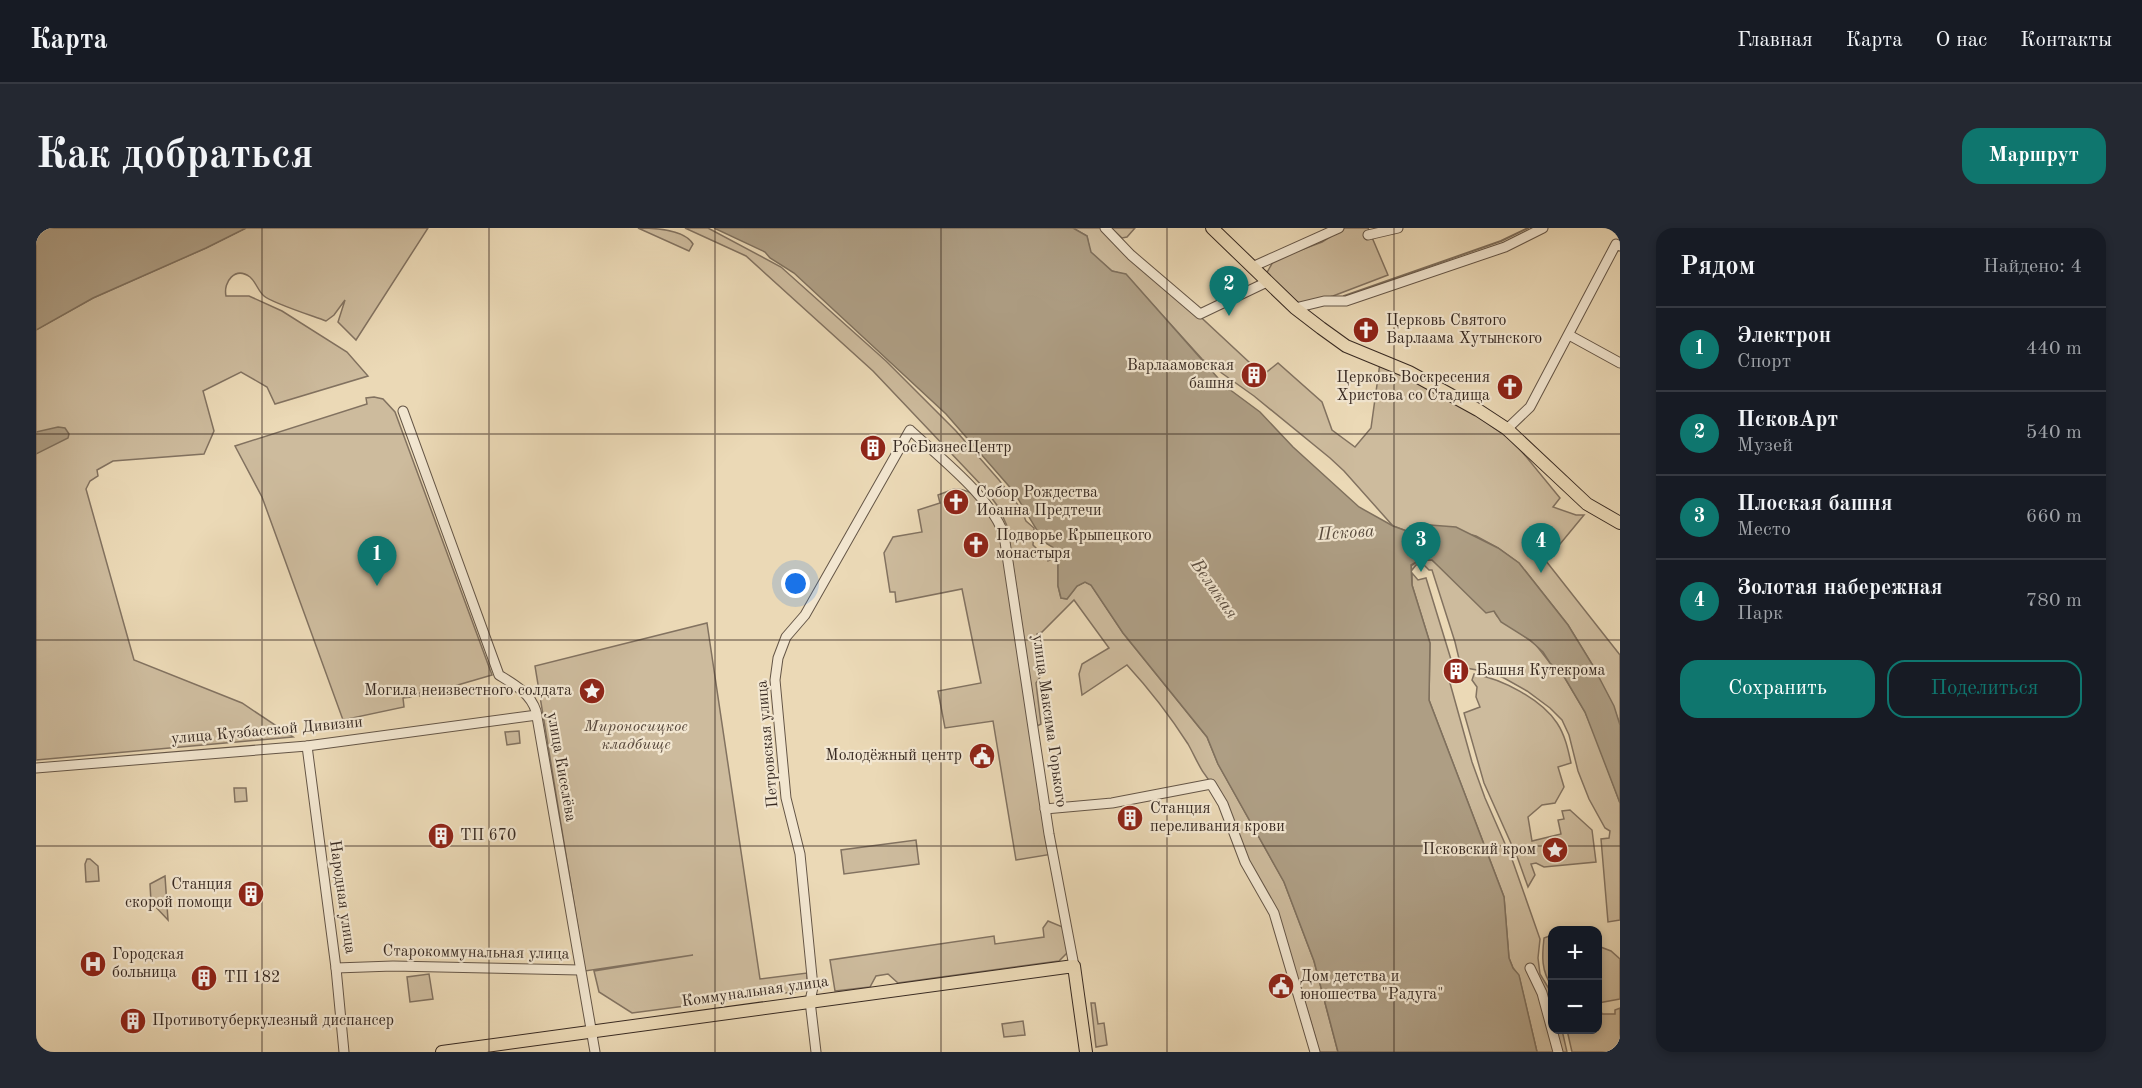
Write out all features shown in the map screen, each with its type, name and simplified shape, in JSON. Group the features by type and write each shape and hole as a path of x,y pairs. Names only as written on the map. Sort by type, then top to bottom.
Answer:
{"main road":[{"path":"1212,228 1295,308 1346,346 1409,372 1478,410 1507,429 1587,504 1620,523"},
{"name":"Коммунальная улица","path":"442,1052 1074,966"},
{"name":"улица Максима Горького","path":"1074,966 1086,1052"}],"street":[{"path":"1105,228 1131,255 1200,314 1268,282"},
{"path":"1252,267 1339,228"},
{"path":"1368,235 1398,228"},
{"path":"1295,308 1324,301 1346,301 1505,247 1543,228"},
{"path":"1507,429 1530,407 1618,245"},
{"path":"1569,335 1620,363"},
{"name":"улица Киселёва","path":"403,411 499,675 519,687 534,704 544,750 595,1052"},
{"name":"улица Максима Горького","path":"910,430 981,498 1001,527 1064,924 1074,966"},
{"name":"Петровская улица","path":"816,1052 810,1001 813,987 805,898 800,854 786,798 774,680 778,658 786,637 805,615 910,430"},
{"name":"улица Кузбасской Дивизии","path":"36,768 307,746 537,715"},
{"name":"Народная улица","path":"307,746 345,1052"},
{"path":"1045,809 1112,803 1211,784 1223,804 1245,862 1274,913 1316,1052"},
{"name":"Старокоммунальная улица","path":"336,968 393,966 580,970"},
{"path":"1530,968 1542,993 1558,1052"}],"green space":[{"path":"246,228 428,228 356,340 338,322 345,300 334,315 326,321 268,299 245,274 235,274 228,281 226,296 249,296 282,311 347,352 368,376 275,404 267,387 241,372 203,391 214,431 204,454 113,461 97,470 98,476 90,481 86,489 134,660 242,703 293,737 36,760 36,330 93,298"},
{"path":"638,228 676,232 693,244 689,251"},
{"path":"685,228 708,228 781,267 886,361 956,431 999,480 1021,509 1026,521 1034,528 1033,545 1038,550 1046,550 1048,561 1058,556 1058,586 1061,598 1067,599 1077,586 1085,582 1091,585 1123,633 1207,737 1218,764 1284,882 1314,961 1338,1052 1319,1052 1286,949 1213,784 1152,694 1127,665 1082,695 1079,674 1082,664 1109,648 1074,600 1042,632 1037,634 1043,673 1036,683 1041,724 1037,726 1007,526 999,508 985,489 873,371 746,256"},
{"path":"1073,228 1105,228 1263,375 1278,363 1322,402 1332,430 1355,447 1371,428 1380,363 1457,402 1514,442 1560,498 1553,507 1576,515 1584,515 1546,561 1620,655 1620,725 1592,664 1568,625 1519,563 1476,536 1430,525 1412,533 1393,526 1330,458 1254,396 1202,359 1126,275 1112,271 1090,252 1087,236"},
{"path":"1111,228 1135,228 1127,237 1122,238"},
{"path":"1344,228 1368,228 1388,275 1333,296 1296,306 1265,276 1274,260 1322,242"},
{"path":"366,398 383,399 395,412 492,675 420,696 419,693 411,695 411,697 403,698 404,707 343,720 262,497 235,446 367,404"},
{"path":"954,489 971,493 978,498 1001,535 1053,854 1016,860 993,721 945,728 938,691 981,683 962,589 896,602 895,592 890,592 884,553 893,537 922,532 918,510 940,503 938,495"},
{"path":"1420,560 1432,560 1489,611 1494,611 1497,616 1536,645 1550,663 1562,673 1585,712 1620,803 1620,920 1608,922 1601,839 1609,838 1610,831 1605,828 1589,799 1562,720 1527,691 1504,678 1493,673 1461,667 1432,570 1423,564 1416,565 1412,570 1411,566"},
{"path":"1412,573 1418,580 1426,578 1453,666 1449,673 1450,683 1472,762 1513,862 1540,939 1538,958 1540,974 1548,987 1548,1034 1563,1034 1567,1052 1537,1052 1519,976 1509,958 1504,897 1429,700 1430,643 1412,585"},
{"name":"Мироносицкое кладбище","path":"707,623 760,979 807,973 807,990 632,1013 599,992 594,971 693,955 585,971 535,666"},
{"path":"1474,674 1497,680 1520,691 1541,706 1557,723 1564,737 1571,763 1558,767 1564,787 1555,803 1542,805 1528,817 1532,841 1561,834 1558,820 1564,819 1562,811 1570,810 1592,830 1596,862 1544,867 1536,863 1531,864 1535,875 1528,887 1484,783 1464,713 1480,707 1476,697 1477,687 1472,680"},
{"path":"519,731 520,743 507,745 505,732"},
{"path":"234,788 246,788 247,801 235,802"},
{"path":"916,840 919,864 844,874 841,850"},
{"path":"87,859 98,866 99,881 86,882"},
{"path":"165,876 168,920 151,902 150,884"},
{"path":"1048,921 1065,928 1068,952 1059,961 898,983 888,974 876,976 870,987 835,991 830,960 994,936 995,944 1044,937 1043,928"},
{"path":"1548,936 1548,979 1544,969 1544,938"},
{"path":"1602,948 1611,951 1620,959 1620,999 1602,1002"},
{"path":"429,974 433,999 410,1002 407,977"},
{"path":"1091,1003 1095,1003 1098,1024 1104,1023 1107,1045 1096,1047"},
{"path":"1620,1008 1620,1052 1572,1052 1568,1034 1602,1034 1602,1014 1615,1014 1615,1010"},
{"path":"1023,1021 1025,1035 1004,1037 1002,1024"}],"water":[{"path":"36,228 246,228 93,298 36,330"},
{"path":"714,228 1073,228 1087,236 1091,252 1112,271 1126,274 1225,386 1260,412 1293,447 1359,507 1393,526 1412,533 1430,525 1456,527 1498,548 1519,563 1568,625 1614,706 1620,725 1620,803 1585,712 1562,673 1530,640 1501,622 1494,611 1486,613 1432,560 1420,560 1411,565 1412,585 1430,643 1429,700 1504,897 1509,958 1519,975 1537,1052 1338,1052 1314,961 1284,882 1218,764 1207,737 1123,633 1091,585 1085,582 1077,586 1067,599 1061,598 1058,586 1058,555 1054,548 1044,542 1014,492 946,414 794,273 770,258 765,252"},
{"path":"58,427 65,428 69,434 68,438 36,454 36,432"}],"waterway":[{"path":"1344,296 1501,241 1528,228"}],"place":[{"name":"ПсковАрт","path":"1229,316"},
{"name":"Церковь Святого Варлаама Хутынского","path":"1366,330"},
{"name":"Варлаамовская башня","path":"1254,375"},
{"name":"Церковь Воскресения Христова со Стадища","path":"1510,387"},
{"name":"РосБизнесЦентр","path":"873,448"},
{"name":"Собор Рождества Иоанна Предтечи","path":"956,502"},
{"name":"Подворье Крыпецкого монастыря","path":"976,545"},
{"name":"Плоская башня","path":"1421,572"},
{"name":"Золотая набережная","path":"1541,573"},
{"name":"Электрон","path":"377,586"},
{"name":"Башня Кутекрома","path":"1456,671"},
{"name":"Могила неизвестного солдата","path":"592,691"},
{"name":"Молодёжный центр","path":"982,756"},
{"name":"Станция переливания крови","path":"1130,818"},
{"name":"ТП 670","path":"441,836"},
{"name":"Псковский кром","path":"1555,850"},
{"name":"Станция скорой помощи","path":"251,894"},
{"name":"Городская больница","path":"93,964"},
{"name":"ТП 182","path":"204,978"},
{"name":"Дом детства и юношества \"Радуга\"","path":"1281,986"},
{"name":"Противотуберкулезный диспансер","path":"133,1021"}],"water label":[{"name":"Пскова","path":"1346,533"},
{"name":"Великая","path":"1214,589"}]}
